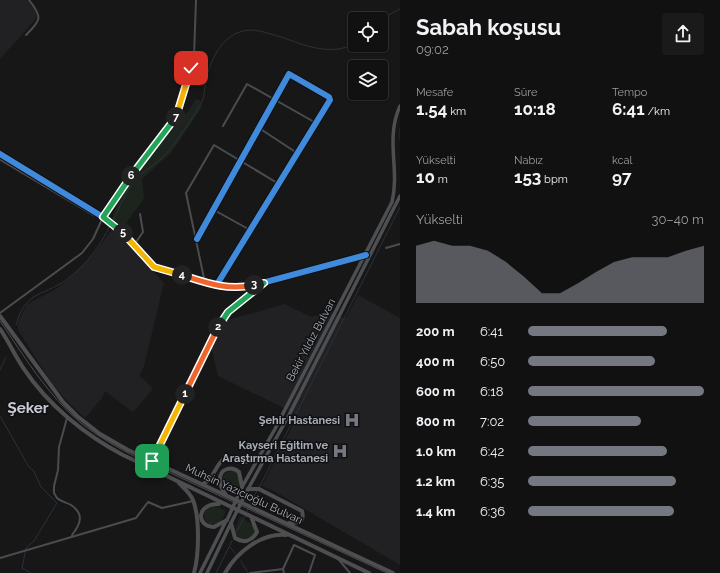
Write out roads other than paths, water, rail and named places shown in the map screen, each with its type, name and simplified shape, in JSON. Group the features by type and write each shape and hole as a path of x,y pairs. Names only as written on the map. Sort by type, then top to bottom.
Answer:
{"highway":[{"name":"Muhsin Yazıcıoğlu Bulvarı","path":"0,314 63,402 77,416 106,437 128,450 213,488 393,573"},
{"name":"Muhsin Yazıcıoğlu Bulvarı","path":"0,329 26,373 67,416 83,430 109,448 222,504 369,573"},
{"path":"202,484 209,481 216,465 223,459 234,459 246,462"},
{"path":"226,495 220,480 222,473 226,469 233,468 239,472 242,487"},
{"path":"212,476 213,488"},
{"path":"176,480 190,495 193,501 197,540 196,565 194,573"},
{"path":"248,489 258,489 302,511 303,516 301,521 298,523 286,523"},
{"path":"222,504 210,504 205,507 201,513 202,520 206,525 214,527 226,520"},
{"path":"231,523 235,538 241,541 247,541 254,537 257,530 250,517"},
{"path":"225,573 243,551 271,535 292,536"}],"main road":[{"name":"Bekir Yıldız Bulvarı","path":"200,573 242,487 366,255 392,202 397,188 398,168 394,131 400,106"},
{"name":"Bekir Yıldız Bulvarı","path":"207,573 248,489 289,415 400,196"}],"street":[{"path":"26,35 37,23 39,17 39,13 29,0"},
{"path":"0,314 78,256 93,239 103,217 125,184 169,128 179,111 194,56 196,0"},
{"path":"197,240 289,74 328,96 330,100 216,286"},
{"path":"222,126 247,84 316,123"},
{"path":"259,128 297,153"},
{"path":"205,283 186,193 214,146 279,184"},
{"path":"0,154 103,217 122,232 154,267 205,283 216,286 239,288 264,283 366,255"},
{"path":"0,159 94,215 103,217"},
{"path":"214,210 250,230"},
{"path":"134,245 143,232 140,214"},
{"path":"386,248 400,244"},
{"path":"152,461 221,320 228,312 264,283"},
{"path":"67,416 59,448 58,470 54,490 56,498 72,506 80,516 80,523 71,536"},
{"path":"0,558 136,518 148,502 162,508 193,501"},
{"path":"284,573 283,569 294,545 315,556 309,573"},
{"path":"337,558 350,573"},
{"path":"250,573 283,569"}],"waterway":[{"path":"388,15 400,9"},
{"path":"113,220 135,180 163,157 178,139 192,118 203,99 208,73 215,55 233,35 250,30 271,34 323,49 348,47"},
{"path":"400,128 400,139"},
{"path":"259,488 400,207"},
{"path":"16,325 24,306 29,300 57,286 86,262 97,248 110,225"},
{"path":"0,370 6,357"},
{"path":"0,416 29,467 34,471 41,487 57,503 34,541 26,548 22,568 31,573"},
{"path":"250,504 257,491"},
{"path":"246,513 249,507"},
{"path":"237,531 245,516"},
{"path":"216,573 232,541"},
{"path":"230,547 235,553"},
{"path":"241,561 248,573"}],"tram line":[{"path":"0,321 27,362 58,401 81,423 102,438 138,458 387,573"}],"place":[{"name":"Şehir Hastanesi","path":"352,420"},
{"name":"Kayseri Eğitim ve Araştırma Hastanesi","path":"340,451"}],"district":[{"name":"Şeker","path":"28,408"}]}
